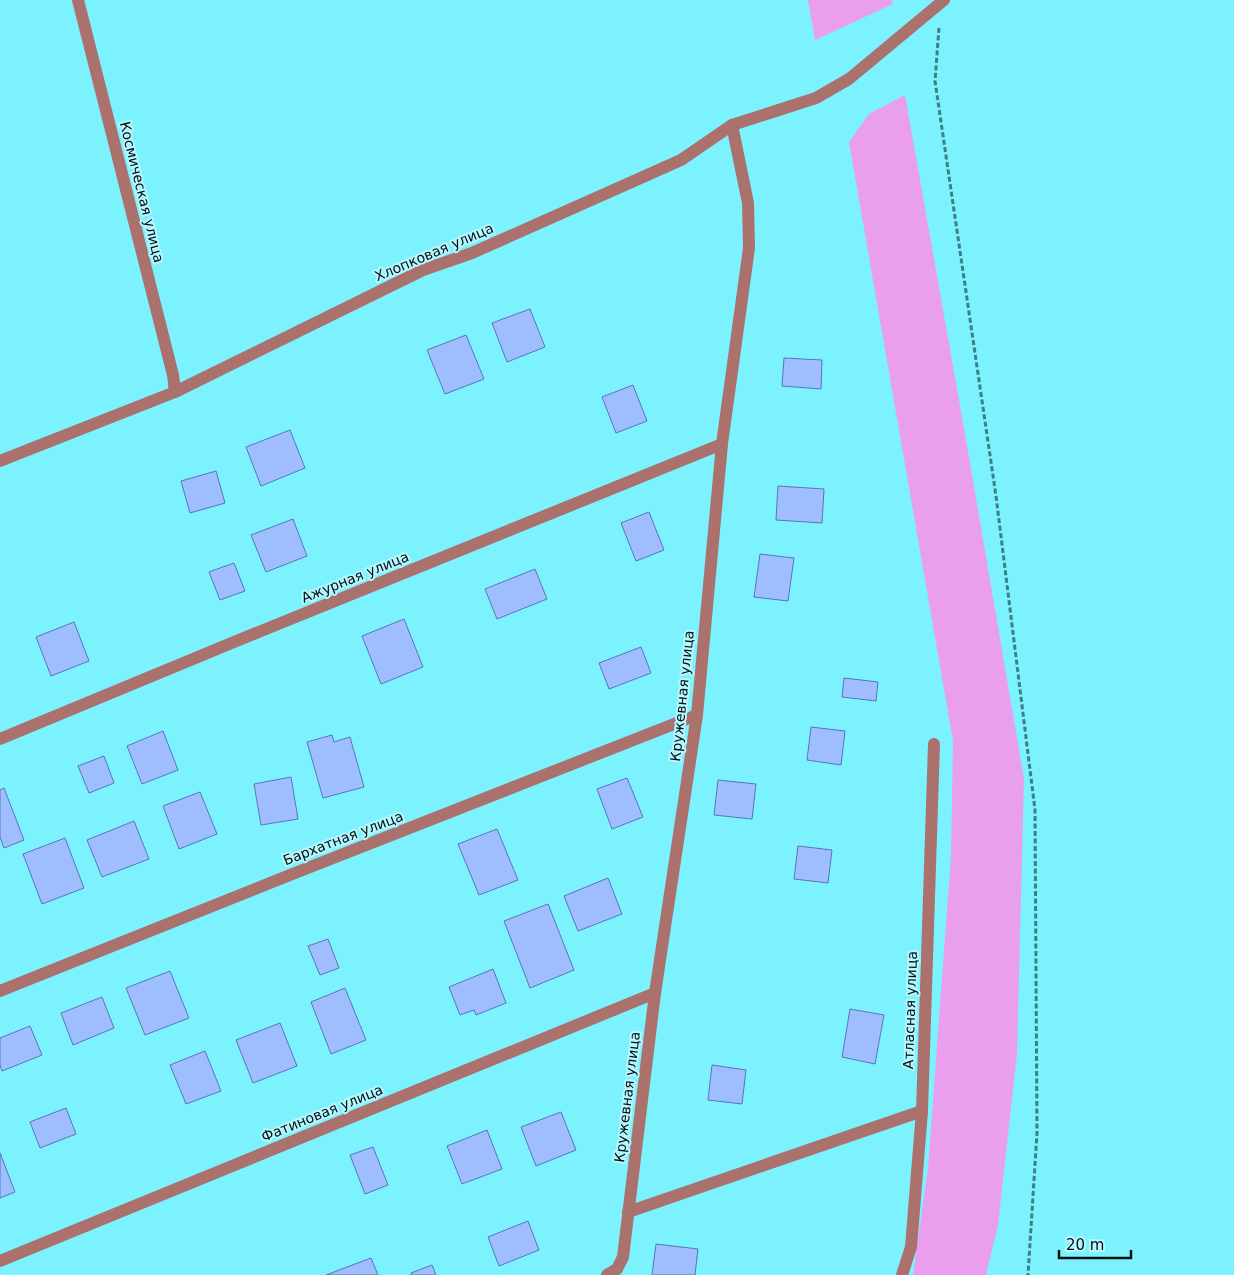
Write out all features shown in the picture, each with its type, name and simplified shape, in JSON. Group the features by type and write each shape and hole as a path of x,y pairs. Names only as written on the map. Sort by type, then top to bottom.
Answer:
{"street":[{"name":"Космическая улица","path":"78,0 176,392"},
{"name":"Хлопковая улица","path":"0,461 176,392 424,270 472,253 681,160 732,125 816,98 849,79 942,1"},
{"name":"Кружевная улица","path":"612,1272 623,1257 655,993 697,715 722,444 749,248 748,203 732,125"},
{"name":"Ажурная улица","path":"0,739 243,638 722,444"},
{"name":"Бархатная улица","path":"0,991 295,872 697,715"},
{"name":"Атласная улица","path":"902,1275 911,1246 922,1111 934,744"},
{"name":"Фатиновая улица","path":"0,1261 655,993"},
{"path":"628,1212 922,1111"}],"path":[{"path":"942,1 935,82 996,496 1035,810 1037,1133 1028,1275"}],"shaded area":[{"path":"808,0 892,0 893,4 815,40"},
{"path":"905,95 1024,779 1017,1054 998,1225 986,1275 913,1275 928,1168 951,856 953,741 849,142 869,114"}],"building":[{"path":"530,309 545,347 507,362 492,323"},
{"path":"466,335 484,379 445,394 427,350"},
{"path":"784,358 822,360 821,389 782,386"},
{"path":"633,385 647,421 616,433 602,397"},
{"path":"290,430 305,468 261,486 246,447"},
{"path":"216,471 225,503 190,513 181,481"},
{"path":"778,486 824,489 822,523 776,520"},
{"path":"649,512 664,550 636,561 621,523"},
{"path":"293,519 307,556 266,572 251,535"},
{"path":"760,554 794,558 788,601 754,597"},
{"path":"234,563 245,591 220,600 209,572"},
{"path":"535,569 547,599 497,619 485,589"},
{"path":"404,619 423,667 381,684 362,636"},
{"path":"74,622 89,661 51,676 36,637"},
{"path":"641,647 651,673 609,689 599,663"},
{"path":"844,678 878,682 876,701 842,697"},
{"path":"811,727 845,731 841,765 807,760"},
{"path":"163,731 178,770 142,784 127,746"},
{"path":"332,735 334,742 350,737 364,787 323,798 307,742"},
{"path":"104,756 114,783 89,793 78,766"},
{"path":"291,777 298,819 261,825 254,784"},
{"path":"627,778 643,817 612,829 597,789"},
{"path":"718,780 756,784 752,819 714,815"},
{"path":"4,788 24,840 4,848 0,837 0,790"},
{"path":"200,792 217,834 179,849 163,806"},
{"path":"134,821 149,859 102,877 87,840"},
{"path":"497,829 518,880 479,895 458,844"},
{"path":"65,838 84,888 42,904 23,854"},
{"path":"798,846 832,850 828,883 794,879"},
{"path":"608,878 622,914 578,931 564,896"},
{"path":"548,904 574,970 530,988 504,921"},
{"path":"328,939 339,968 320,975 308,946"},
{"path":"493,969 506,1003 476,1015 474,1010 460,1015 449,987"},
{"path":"170,971 189,1018 145,1035 126,988"},
{"path":"345,988 366,1040 331,1054 311,1002"},
{"path":"102,997 114,1028 73,1045 61,1013"},
{"path":"850,1009 884,1015 875,1064 842,1057"},
{"path":"280,1023 297,1066 253,1083 236,1040"},
{"path":"30,1026 42,1055 2,1071 0,1065 0,1038"},
{"path":"205,1051 221,1091 186,1104 170,1065"},
{"path":"712,1065 746,1070 742,1104 708,1100"},
{"path":"66,1108 76,1134 40,1148 30,1122"},
{"path":"561,1112 576,1150 536,1166 521,1127"},
{"path":"487,1130 502,1169 462,1184 447,1146"},
{"path":"373,1147 388,1185 365,1194 350,1155"},
{"path":"0,1153 15,1192 0,1198"},
{"path":"528,1221 539,1250 499,1266 488,1237"},
{"path":"656,1244 698,1249 695,1275 652,1275"},
{"path":"371,1258 378,1275 326,1275"},
{"path":"432,1265 436,1275 411,1275 411,1273"}]}
